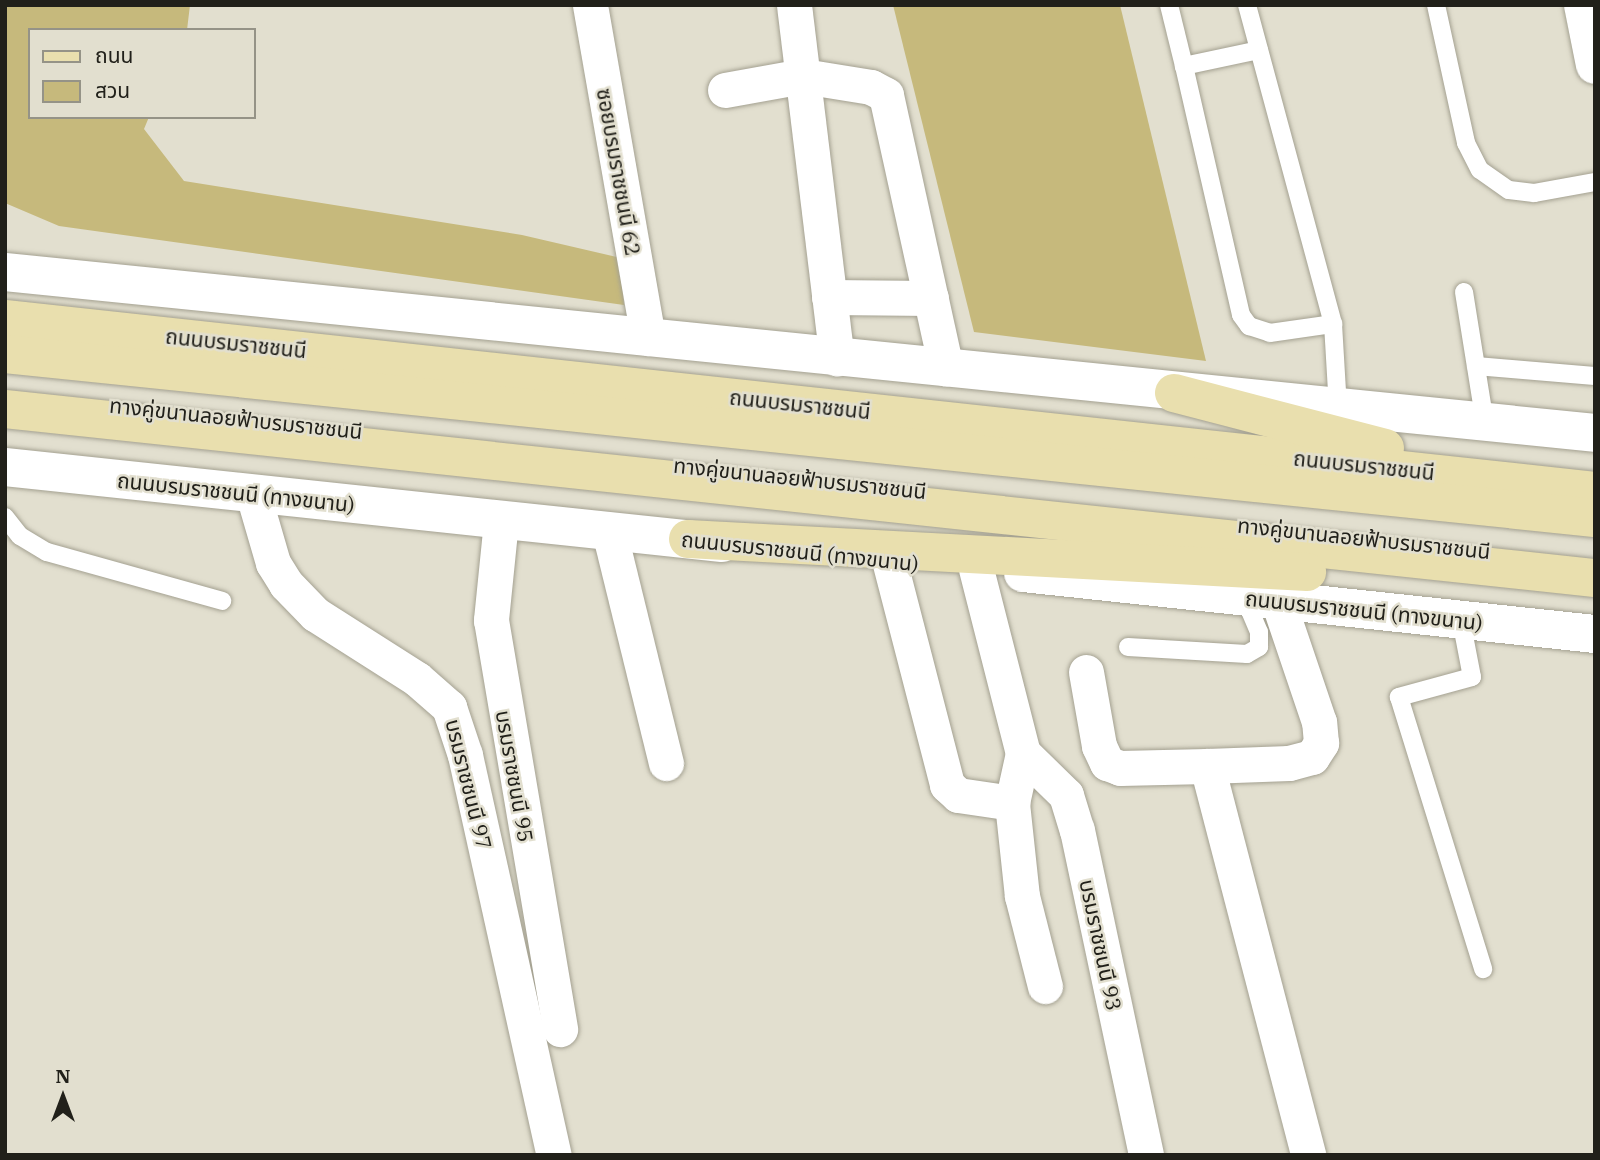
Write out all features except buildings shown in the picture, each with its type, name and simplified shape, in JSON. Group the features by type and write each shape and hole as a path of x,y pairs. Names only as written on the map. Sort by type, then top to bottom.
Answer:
{"main road":[{"path":"1583,5 1595,65"},
{"path":"5,244 74,278"},
{"path":"5,272 1174,393 1595,433"},
{"path":"5,291 214,340"},
{"name":"ถนนบรมราชชนนี","path":"5,318 1595,491"},
{"name":"ทางคู่ขนานลอยฟ้าบรมราชชนนี","path":"5,354 1595,518"},
{"name":"ทางคู่ขนานลอยฟ้าบรมราชชนนี","path":"5,393 1591,572"},
{"path":"1174,393 1516,481"},
{"path":"5,409 1591,572"},
{"name":"ถนนบรมราชชนนี (ทางขนาน)","path":"5,467 1595,634"},
{"path":"688,539 1568,585 1591,572"}],"street":[{"name":"ซอยบรมราชชนนี 62","path":"590,5 648,338"},
{"path":"794,5 837,358"},
{"path":"725,90 803,76 871,87 886,95 946,369"},
{"path":"829,297 931,298"},
{"name":"บรมราชชนนี 97","path":"253,494 273,563 286,584 315,614 406,672 449,708 465,755 554,1155"},
{"name":"บรมราชชนนี 95","path":"501,521 491,620 560,1029"},
{"path":"610,531 666,763"},
{"path":"889,560 947,785 958,794 1012,803"},
{"path":"976,569 1023,754 1012,803 1022,896 1045,986"},
{"path":"1086,672 1099,746 1107,763 1120,768 1289,763 1312,757 1321,743 1320,722 1261,599"},
{"name":"บรมราชชนนี 93","path":"1023,754 1066,794 1077,830 1146,1155"},
{"path":"1207,766 1308,1155"}],"lane":[{"path":"1168,5 1241,315 1249,326 1270,333 1333,324"},
{"path":"1247,5 1333,324 1338,409"},
{"path":"1437,5 1466,143 1480,170 1509,190 1534,193 1595,182"},
{"path":"1184,66 1259,50"},
{"path":"1464,292 1485,423"},
{"path":"1476,366 1595,376"},
{"path":"5,517 20,536 47,552 222,601"},
{"path":"1128,647 1247,654 1259,647 1261,599"},
{"path":"1461,620 1472,677 1399,697 1483,969"}],"green space":[{"path":"5,5 190,5 187,28 28,28 28,119 148,119 144,129 184,181 522,235 621,258 624,305 59,226 5,203"},
{"path":"893,5 1120,5 1206,361 974,332"}]}
